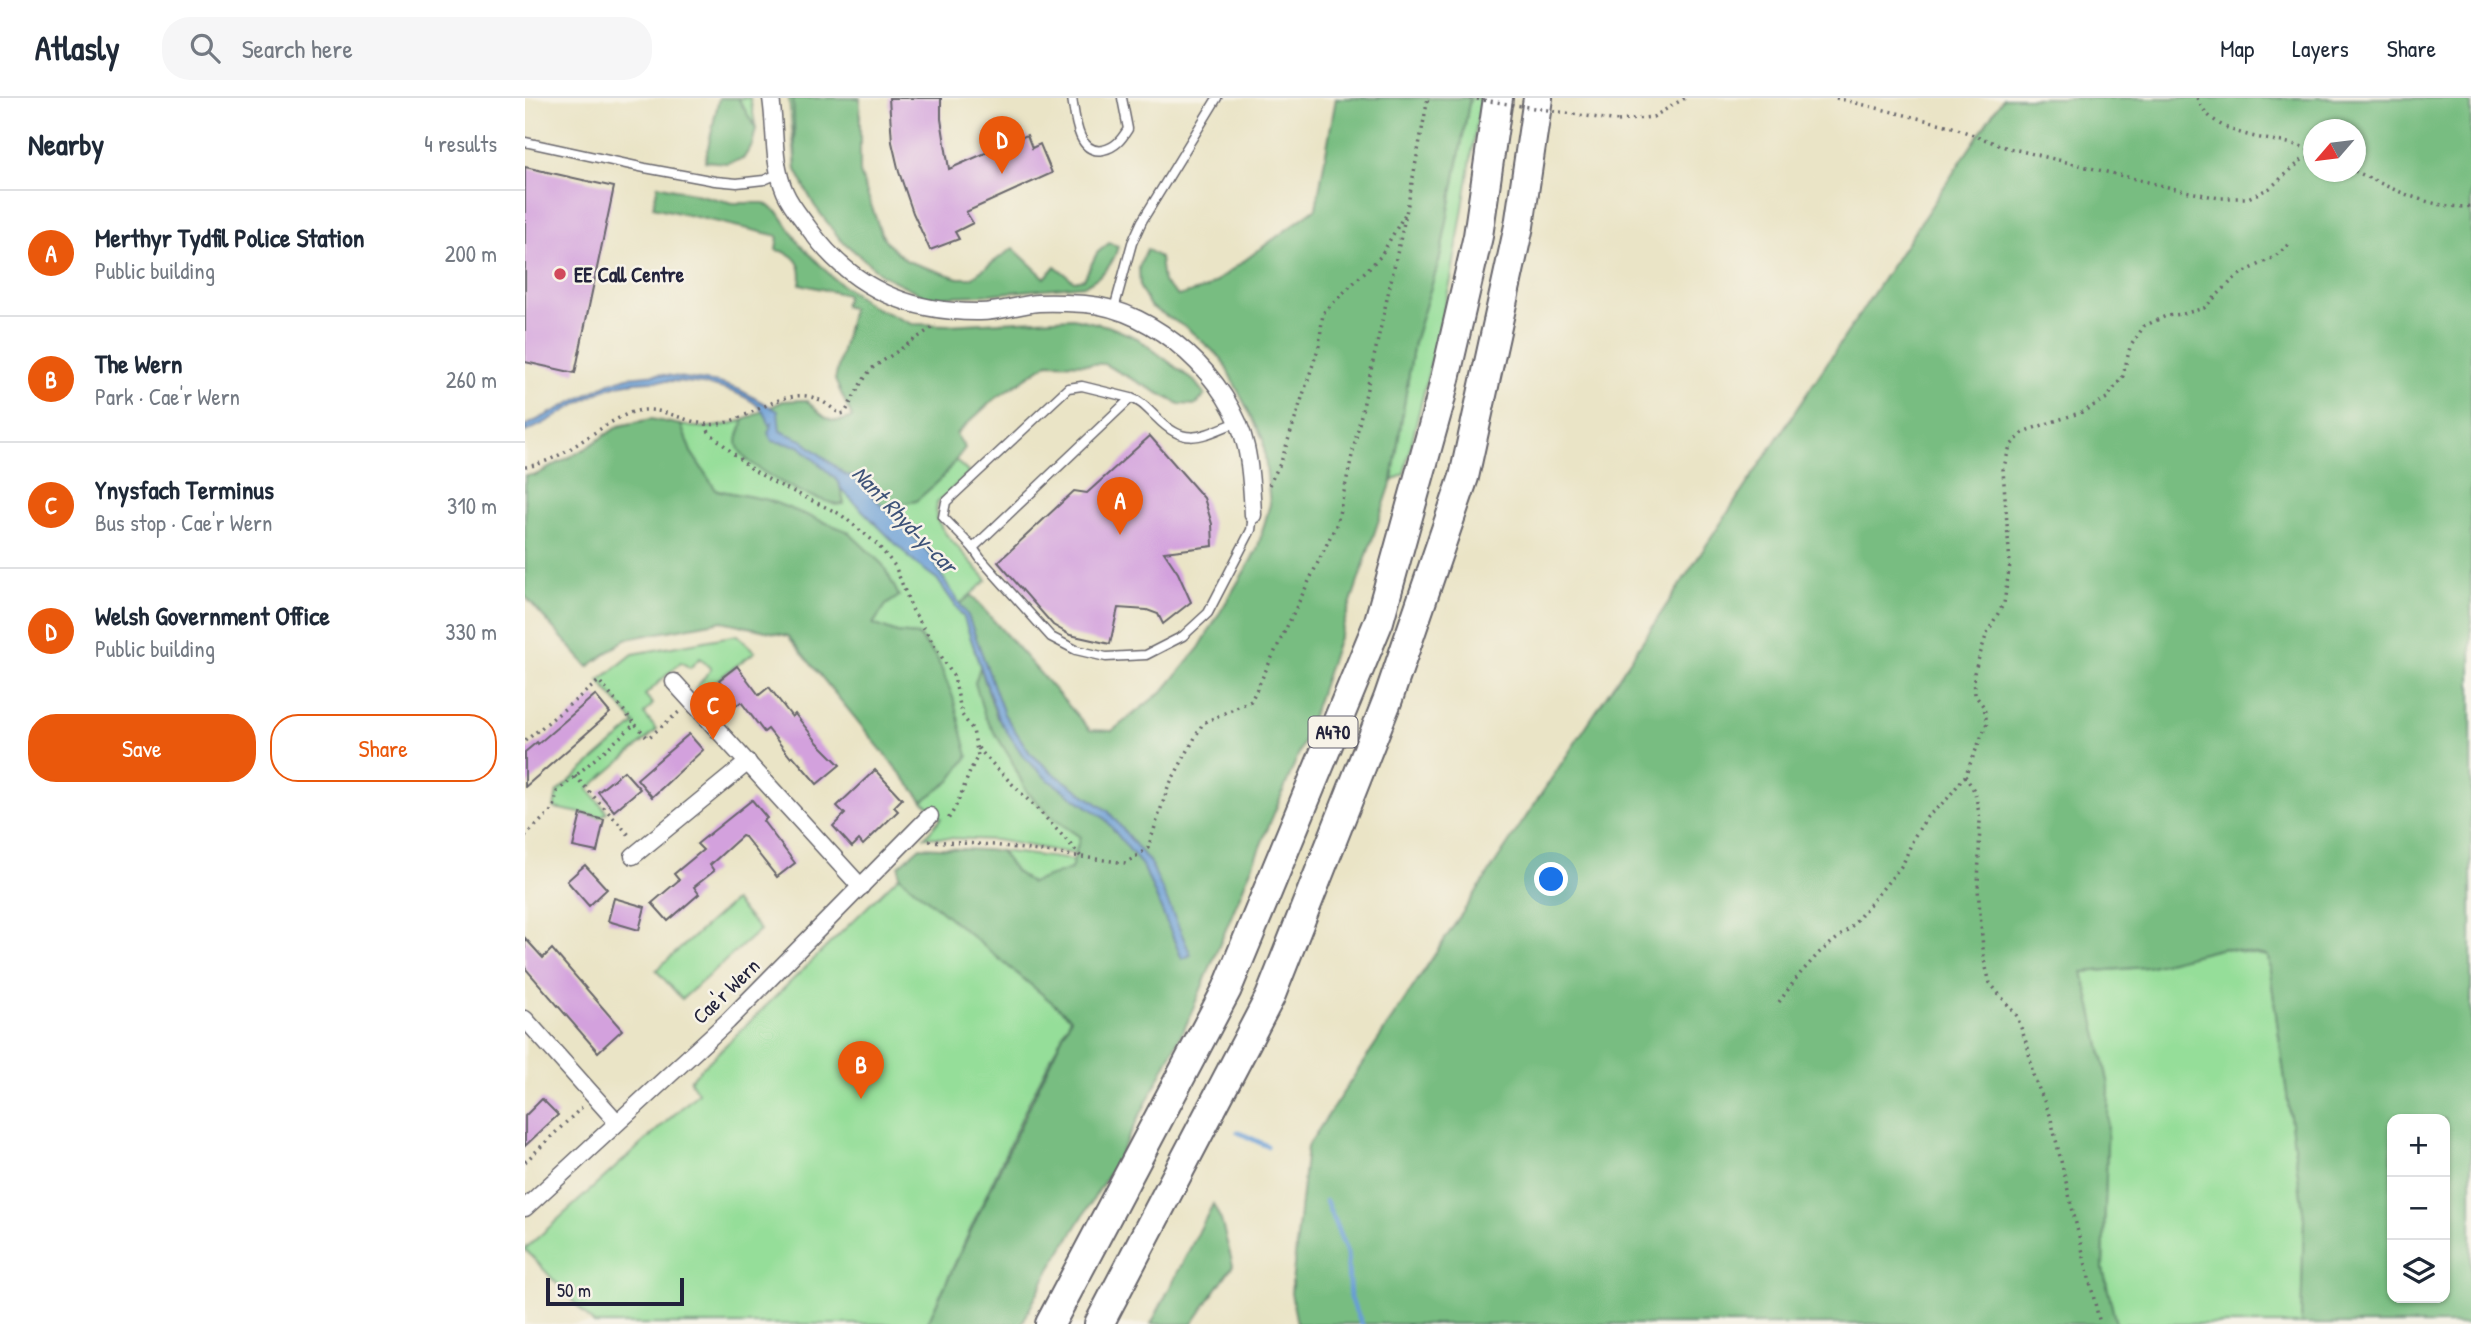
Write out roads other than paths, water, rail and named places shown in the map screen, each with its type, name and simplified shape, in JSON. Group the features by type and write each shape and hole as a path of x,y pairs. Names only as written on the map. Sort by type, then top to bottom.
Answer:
{"highway":[{"name":"A470","path":"1050,1324 1227,989 1379,621 1439,405 1478,236 1498,98"},
{"name":"A470","path":"1099,1324 1270,997 1388,699 1464,477 1519,226 1538,98"}],"street":[{"path":"771,98 778,174 786,194 821,246 850,273 907,303 942,311 983,312 1039,303 1088,304 1114,309 1146,323 1191,356 1213,380 1237,422 1246,446 1253,516"},
{"path":"674,681 862,887"},
{"path":"637,852 748,762"},
{"name":"Cae'r Wern","path":"525,1208 728,1021 930,816"},
{"path":"525,1019 617,1122"}],"lane":[{"path":"1072,98 1078,131 1087,147 1096,152 1119,143 1128,129 1122,98"},
{"path":"1114,309 1132,243 1142,221 1217,98"},
{"path":"525,142 715,181 737,183 764,180 778,174"},
{"path":"1237,422 1187,438 1172,433 1140,401 1082,386 1068,388 946,502 943,517 1051,637 1076,650 1106,657 1146,654 1183,636 1208,613 1251,530 1253,516"},
{"path":"973,548 1131,398"}],"water":[{"path":"658,374 719,383 740,390 778,411 780,431 802,440 846,475 854,477 930,554 968,616 1004,714 1030,753 1053,773 1108,811 1151,864 1191,955 1182,959 1144,868 1104,818 1047,779 1024,757 998,718 964,618 937,579 915,563 841,489 839,482 799,446 772,441 768,433 772,423 769,425 762,410 746,398 725,389 701,384 675,381 628,383 601,392 525,432 525,426 610,383 627,377"}],"waterway":[{"name":"Nant Rhyd-y-car","path":"1238,1132 1267,1146"},
{"name":"Nant Rhyd-y-car","path":"1326,1201 1347,1253 1350,1298 1362,1324"}],"place":[{"name":"Welsh Government Office","path":"1002,174"},
{"name":"EE Call Centre","path":"560,274"},
{"name":"Merthyr Tydfil Police Station","path":"1120,535"},
{"name":"Ynysfach Terminus","path":"713,740"},
{"name":"The Wern","path":"861,1099"}]}
